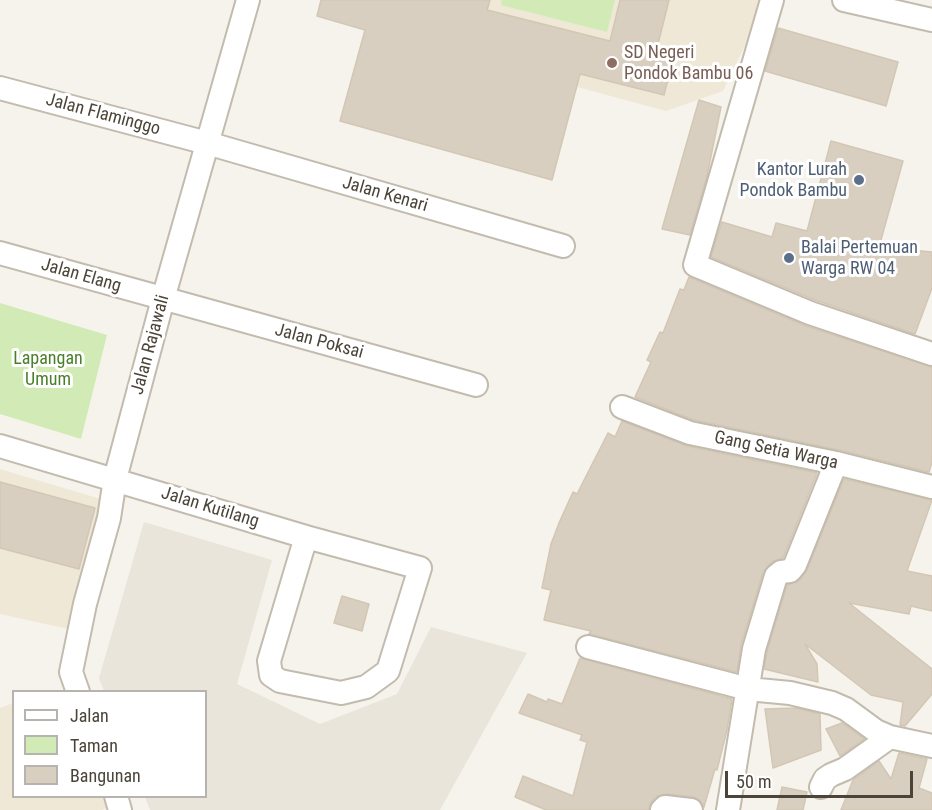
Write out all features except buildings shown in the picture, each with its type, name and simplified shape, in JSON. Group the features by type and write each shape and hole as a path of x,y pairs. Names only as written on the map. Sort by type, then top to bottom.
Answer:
{"street":[{"path":"772,0 694,264 810,313 932,354"},
{"path":"844,0 932,20"},
{"name":"Jalan Rajawali","path":"77,690 71,672 85,604 109,519 115,479 244,1"},
{"name":"Jalan Flaminggo","path":"0,87 207,143"},
{"name":"Jalan Kenari","path":"207,143 563,246"},
{"name":"Jalan Elang","path":"0,253 163,299"},
{"name":"Jalan Poksai","path":"163,299 476,385"},
{"name":"Gang Setia Warga","path":"622,407 690,433 836,463 932,487"},
{"name":"Jalan Kutilang","path":"0,446 306,537 420,568 388,671 366,687 341,693 280,681 271,675 269,661 306,537"},
{"path":"728,810 754,649 776,576 781,572 790,571 795,565 836,463"},
{"path":"588,647 748,689 790,693 832,703 846,709 876,731 890,737 932,746"},
{"path":"821,787 825,779 845,769 890,737"},
{"path":"662,810 665,807 691,810"}],"shaded area":[{"name":"SD Negeri Pondok Bambu 06","path":"394,0 767,0 723,91 666,111 385,35"},
{"path":"0,469 104,500 68,629 0,614"},
{"path":"144,522 272,560 237,684 320,724 397,694 431,627 527,653 440,810 150,810 145,798 207,798 207,690 104,690 99,678"},
{"path":"12,703 12,798 109,798 113,806 101,810 0,810 0,708"}],"green space":[{"path":"502,0 615,0 607,32 501,5"},
{"name":"Lapangan Umum","path":"0,303 107,335 81,439 0,414"}],"place":[{"name":"SD Negeri Pondok Bambu 06","path":"612,63"},
{"name":"Kantor Lurah Pondok Bambu","path":"859,180"},
{"name":"Balai Pertemuan Warga RW 04","path":"789,258"}]}
